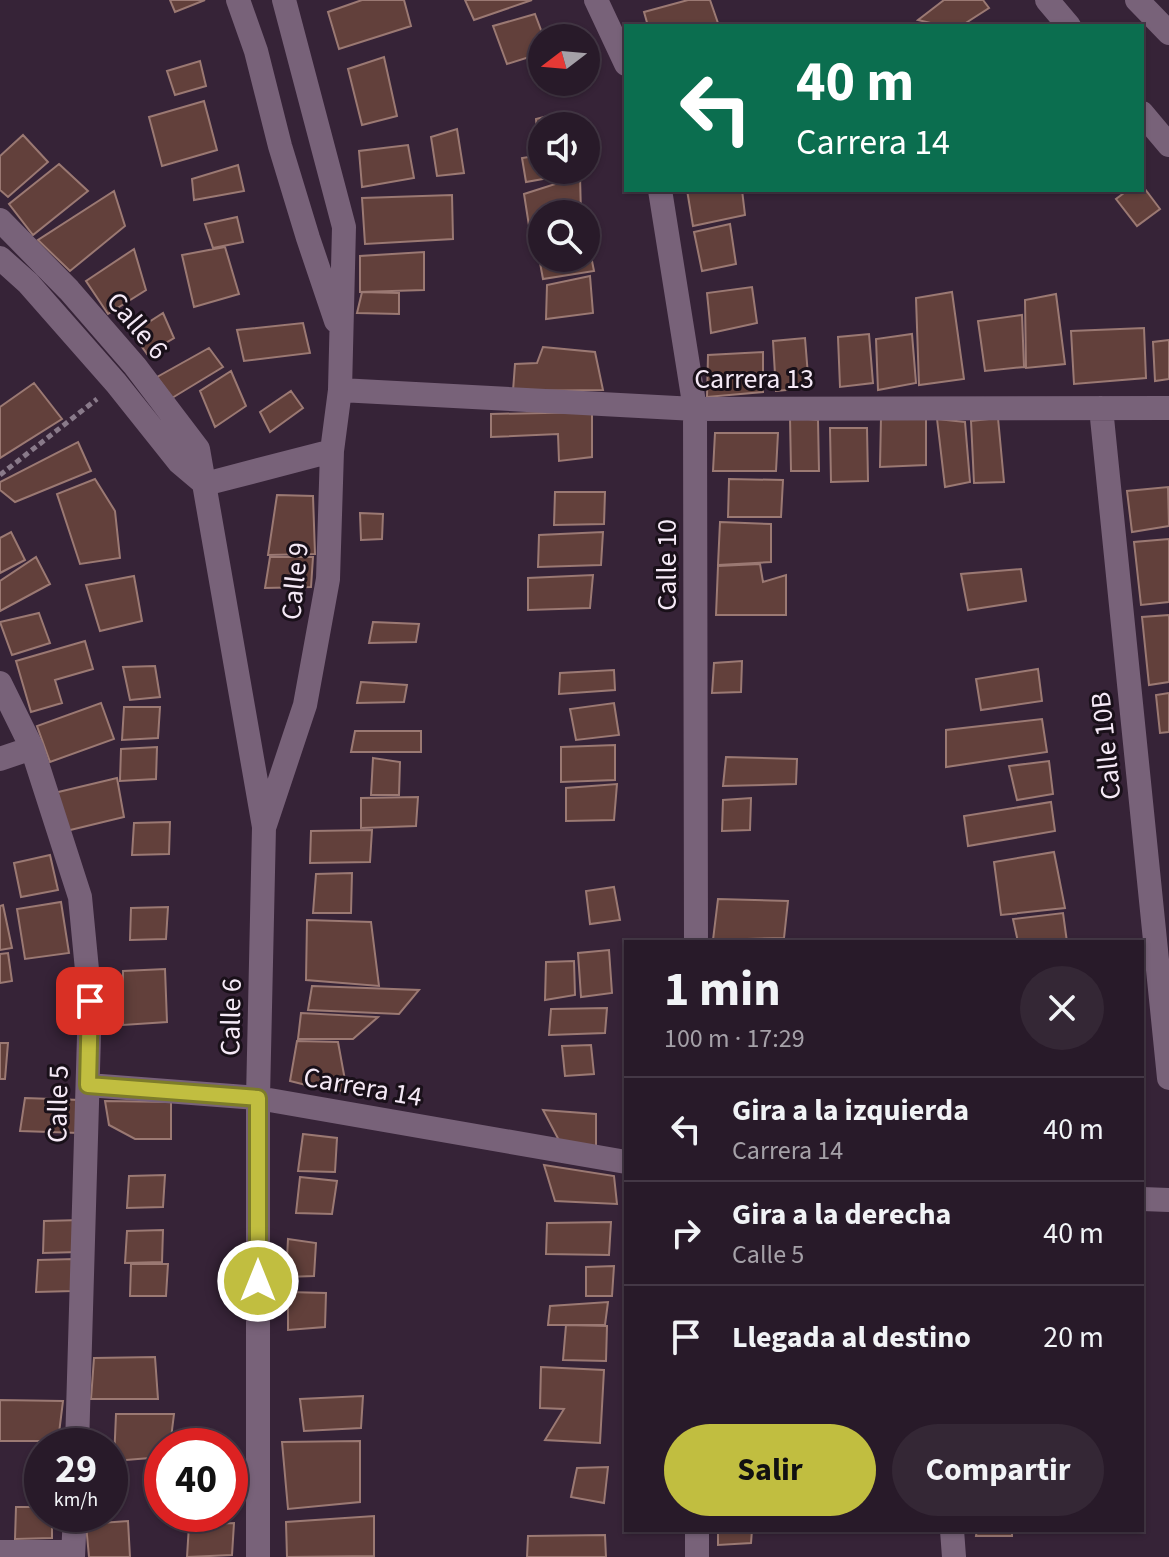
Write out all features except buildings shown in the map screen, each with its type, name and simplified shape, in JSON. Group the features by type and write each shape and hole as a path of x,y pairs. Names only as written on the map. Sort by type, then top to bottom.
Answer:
{"street":[{"name":"Calle 9","path":"238,0 256,51 308,238 341,334"},
{"name":"Calle 9","path":"264,827 305,705 328,579 332,451 340,390 344,227 284,0"},
{"path":"596,0 624,60"},
{"path":"1047,0 1067,24"},
{"path":"1137,0 1169,33"},
{"path":"1144,115 1169,145"},
{"name":"Calle 10","path":"660,192 695,409 696,940"},
{"name":"Calle 6","path":"0,220 69,290 135,366 198,449 205,484 264,827 258,1098 258,1557"},
{"name":"Calle 6","path":"0,258 28,283 116,383 179,462 205,484"},
{"name":"Carrera 13","path":"340,390 695,409 1169,408"},
{"name":"Calle 10B","path":"1101,408 1169,1078"},
{"path":"205,484 332,451"},
{"name":"Calle 5","path":"0,683 32,748 80,897 90,1001 78,1428"},
{"path":"0,759 32,748"},
{"name":"Carrera 14","path":"88,1085 258,1098 624,1162"},
{"path":"1144,1199 1169,1200"},
{"path":"0,1552 73,1554 74,1532"},
{"path":"697,1532 697,1557"},
{"path":"952,1532 954,1557"}],"path":[{"path":"0,475 116,383"}],"route":[{"path":"90,1001 88,1085 258,1098 258,1281"}]}
